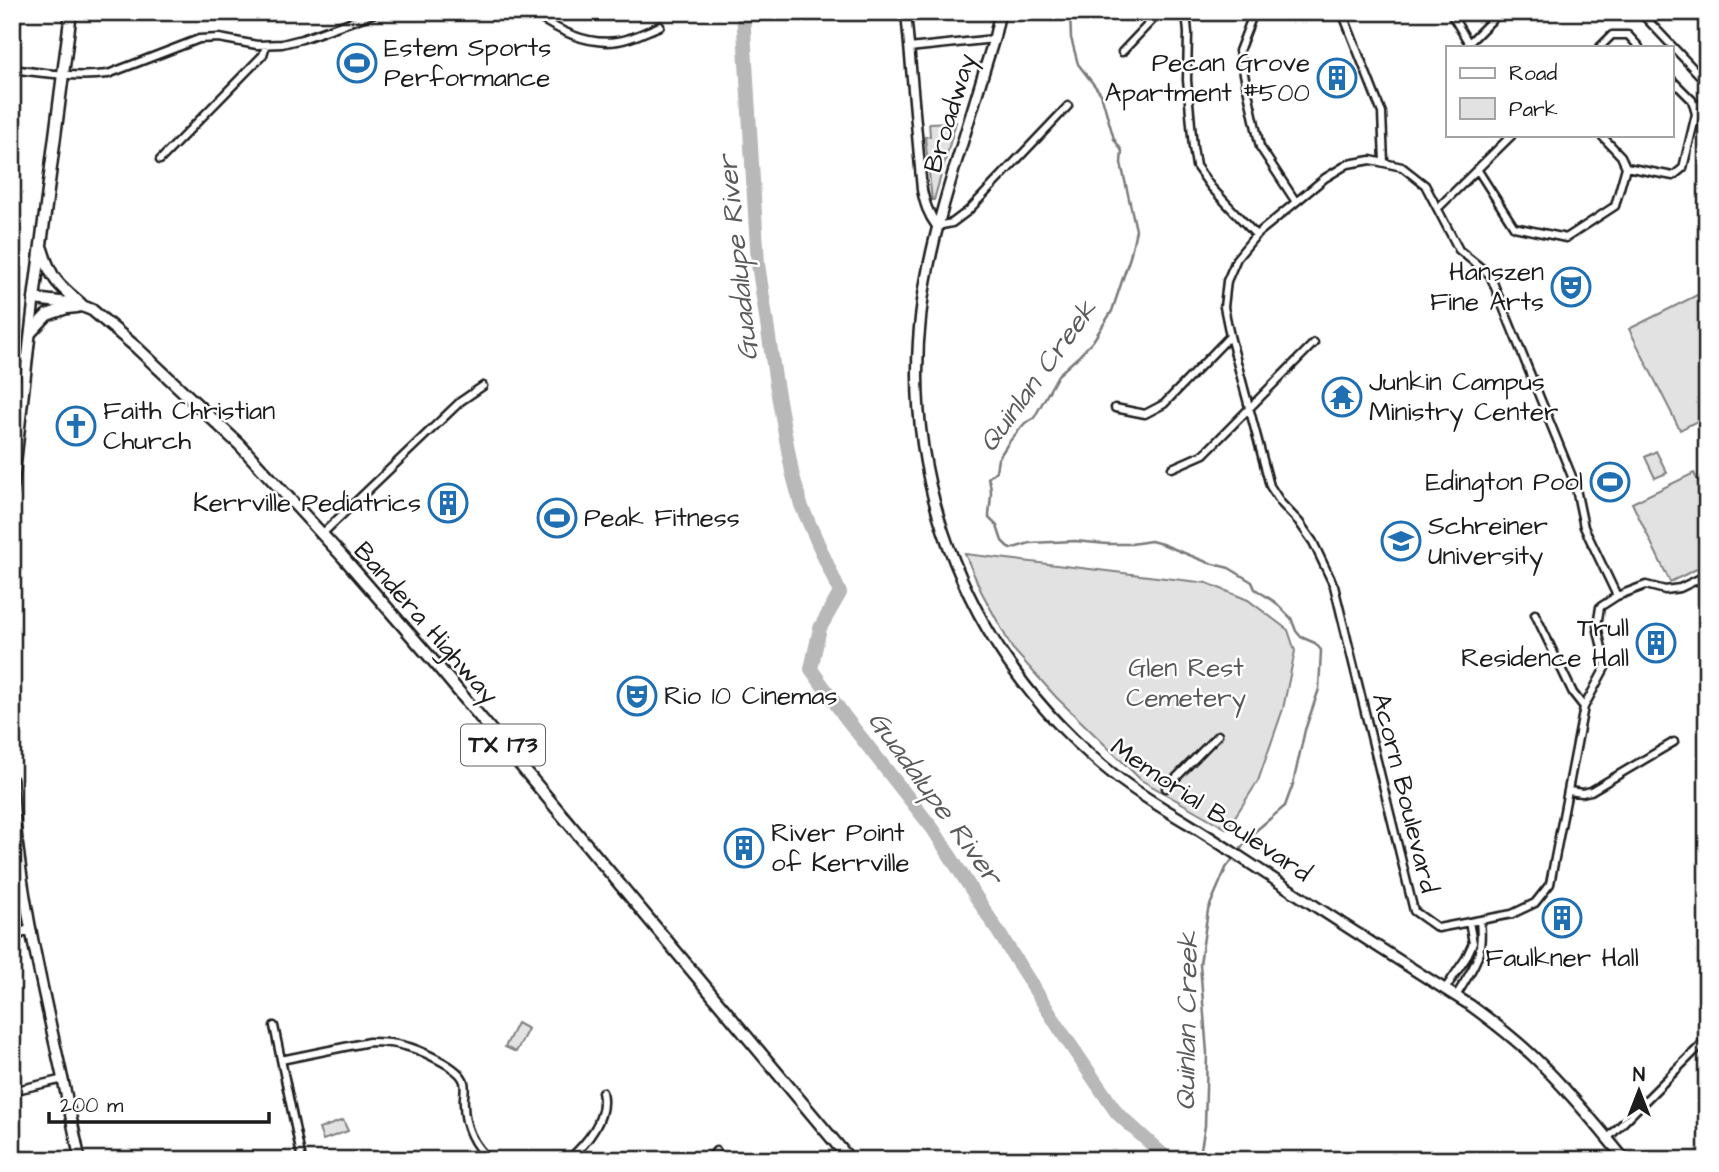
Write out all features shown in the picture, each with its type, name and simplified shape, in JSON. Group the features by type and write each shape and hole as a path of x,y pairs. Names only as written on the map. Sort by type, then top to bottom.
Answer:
{"main road":[{"path":"12,494 71,12"},
{"name":"Broadway","path":"937,226 1000,12"},
{"name":"Memorial Boulevard","path":"937,226 921,314 919,391 925,457 939,520 958,573 1009,665 1057,722 1105,768 1159,806 1480,1012 1534,1057 1571,1094 1625,1160"},
{"path":"41,246 52,277 84,306"},
{"name":"Bandera Highway","path":"34,299 84,306 92,310 137,348 240,445 322,534 447,678 850,1160"},
{"path":"31,332 47,315 84,306"},
{"path":"12,780 19,862 80,1160"}],"street":[{"path":"12,69 63,75 108,74 204,38 266,45 292,42 378,12"},
{"path":"530,12 559,31 598,41 620,41 660,26"},
{"path":"906,12 922,190 926,206 937,226 952,223 968,211 1069,106"},
{"path":"1122,52 1160,12"},
{"path":"1186,12 1187,80 1196,166 1211,187 1256,235"},
{"path":"1254,12 1239,51 1260,147 1296,202"},
{"path":"1342,12 1382,113 1384,163"},
{"path":"1450,12 1470,45 1500,12"},
{"path":"1642,12 1673,46"},
{"path":"1601,46 1612,35 1628,36 1638,46"},
{"path":"909,48 994,39"},
{"path":"160,160 263,55 266,45"},
{"path":"1674,47 1707,83"},
{"path":"1626,167 1673,176 1683,168 1696,114 1692,100 1674,82"},
{"path":"1694,106 1707,102"},
{"path":"1438,208 1511,136"},
{"path":"1477,169 1514,226 1566,238 1615,206 1626,167 1621,156 1602,136"},
{"name":"Acorn Boulevard","path":"1371,160 1402,167 1425,185 1459,250 1490,275 1576,484 1584,527 1617,596 1600,607 1597,626 1606,666 1584,707 1550,884 1535,903 1512,914 1438,928 1414,911 1334,586 1313,542 1299,522 1280,503 1270,486 1224,307 1227,281 1237,258 1256,235 1296,202 1325,178 1348,164 1371,160"},
{"path":"1115,408 1145,414 1164,404 1230,336"},
{"path":"1172,468 1204,454 1314,343"},
{"path":"12,356 28,359"},
{"path":"322,534 461,401 483,386"},
{"path":"1617,596 1646,585 1665,590 1680,588 1707,575"},
{"path":"1535,614 1573,693 1584,707"},
{"path":"1166,788 1218,735"},
{"path":"1569,791 1591,791 1674,742"},
{"path":"1456,996 1479,957 1483,939 1480,920"},
{"path":"1445,989 1473,943 1469,922"},
{"path":"12,940 31,929"},
{"path":"274,1026 302,1160"},
{"path":"1608,1138 1707,1039"},
{"path":"281,1060 369,1042 384,1042 416,1049 461,1075 464,1080 464,1115 468,1130 475,1144 491,1160"},
{"path":"12,1091 64,1079"},
{"path":"568,1160 591,1136 604,1101 602,1092"},
{"path":"709,1160 716,1151"}],"green space":[{"path":"956,122 932,200 925,137 930,136 929,123"},
{"path":"1701,293 1707,303 1707,416 1680,430 1629,329"},
{"path":"1656,451 1667,473 1655,478 1645,457"},
{"path":"1694,473 1707,499 1707,564 1670,582 1632,503"},
{"name":"Glen Rest Cemetery","path":"965,554 1207,583 1248,600 1288,630 1295,651 1283,709 1258,781 1227,829 1141,780 1056,697 1012,648 981,591"},
{"path":"517,1023 528,1029 516,1052 505,1047"},
{"path":"343,1120 348,1131 323,1140 319,1129"}],"shaded area":[{"name":"Edington Pool","path":"1618,466 1627,486 1603,498 1593,477 1598,478"}],"waterway":[{"name":"Guadalupe River","path":"743,12 758,264 776,384 792,472 801,505 840,593 820,628 811,669 933,829 1063,1034 1117,1113 1171,1160"},
{"name":"Quinlan Creek","path":"1070,12 1071,38 1078,64 1101,94 1114,139 1122,151 1121,163 1136,230 1112,311 1093,341 1058,375 1034,418 1025,423 1009,442 998,459 996,471 988,478 991,493 989,518 997,526 1002,541 1010,549 1030,543 1075,541 1131,544 1151,541 1229,568 1252,582 1255,589 1275,602 1291,618 1301,637 1315,643 1321,650 1319,689 1285,806 1252,834 1226,868 1208,910 1200,964 1207,1053 1205,1126 1199,1160"}],"place":[{"name":"Estem Sports Performance","path":"357,63"},
{"name":"Pecan Grove Apartment #500","path":"1337,78"},
{"name":"Hanszen Fine Arts","path":"1571,287"},
{"name":"Junkin Campus Ministry Center","path":"1342,397"},
{"name":"Faith Christian Church","path":"76,426"},
{"name":"Edington Pool","path":"1610,482"},
{"name":"Kerrville Pediatrics","path":"448,503"},
{"name":"Peak Fitness","path":"557,518"},
{"name":"Schreiner University","path":"1401,541"},
{"name":"Trull Residence Hall","path":"1656,643"},
{"name":"Rio 10 Cinemas","path":"637,696"},
{"name":"River Point of Kerrville","path":"744,848"},
{"name":"Faulkner Hall","path":"1562,918"}]}
